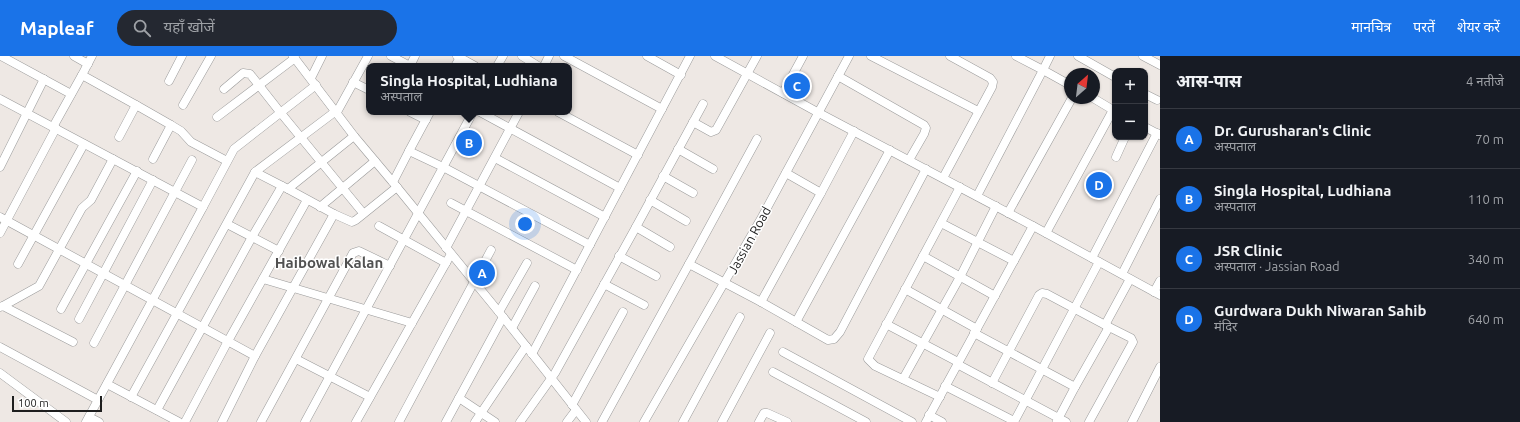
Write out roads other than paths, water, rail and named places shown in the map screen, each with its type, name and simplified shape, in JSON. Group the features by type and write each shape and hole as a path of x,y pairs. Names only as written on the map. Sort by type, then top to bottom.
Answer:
{"street":[{"path":"1,56 72,94"},
{"path":"74,56 88,64"},
{"path":"0,233 3,219 92,56"},
{"path":"169,81 182,56"},
{"path":"184,105 211,56"},
{"path":"99,422 87,419 153,300 234,148 280,112 313,81 322,56"},
{"path":"131,397 255,172 336,112 368,56"},
{"path":"391,56 404,63"},
{"path":"459,56 470,63"},
{"path":"522,56 533,63"},
{"path":"564,56 662,109"},
{"path":"647,56 681,74"},
{"path":"532,354 690,56"},
{"path":"715,56 818,113 996,206 1157,293 1160,281"},
{"path":"693,122 711,132 716,130 757,56"},
{"path":"783,93 803,56"},
{"name":"Jassian Road","path":"644,422 725,283 849,56"},
{"path":"871,56 978,111"},
{"path":"943,178 992,87 992,80 988,77 950,56"},
{"path":"1016,56 1064,82"},
{"path":"977,196 1050,56"},
{"path":"1078,56 1112,75"},
{"path":"1143,56 1159,63"},
{"path":"217,117 294,57 354,136 512,328 586,422"},
{"path":"224,88 245,72 250,74 363,214"},
{"path":"82,75 171,125 181,131 191,142 227,161"},
{"path":"838,76 926,126 924,134 909,160"},
{"path":"0,167 44,79"},
{"path":"354,82 366,88"},
{"path":"1148,96 1157,100"},
{"path":"0,99 203,207"},
{"path":"1100,102 1112,109"},
{"path":"520,422 551,379 703,104"},
{"path":"1008,213 1069,104"},
{"path":"119,137 136,105"},
{"path":"1046,233 1112,114"},
{"path":"416,115 426,120"},
{"path":"255,172 320,207 352,222 395,185 409,151 428,115"},
{"path":"305,422 471,115"},
{"path":"486,115 620,188"},
{"path":"356,422 446,263 449,251 466,211 518,115"},
{"path":"564,115 638,155"},
{"path":"153,159 171,125"},
{"path":"945,386 1014,422 1075,309 1096,260 1158,134 1148,128"},
{"path":"761,302 854,131"},
{"path":"157,410 252,237 285,187 322,162 354,136"},
{"path":"602,422 757,140"},
{"path":"1116,157 1124,140"},
{"path":"18,264 84,144"},
{"path":"678,149 713,169"},
{"path":"796,322 890,150"},
{"path":"409,151 443,167 590,245"},
{"path":"495,158 605,217"},
{"path":"1,307 39,286 82,208 91,200 113,159"},
{"path":"94,343 192,160"},
{"path":"320,207 375,162"},
{"path":"689,264 828,340 834,339 838,336 926,170"},
{"path":"61,308 136,171"},
{"path":"786,173 821,193"},
{"path":"663,176 693,193"},
{"path":"79,319 153,180"},
{"path":"940,397 875,366 869,361 869,355 960,187"},
{"path":"1122,274 1160,199"},
{"path":"185,422 307,200"},
{"path":"650,200 686,221"},
{"path":"451,203 577,270"},
{"path":"904,379 996,206"},
{"path":"222,422 255,356 334,214"},
{"path":"3,219 255,356"},
{"path":"941,223 1014,261"},
{"path":"227,224 279,251"},
{"path":"379,226 446,263"},
{"path":"942,422 928,419 1033,226"},
{"path":"636,227 670,247"},
{"path":"399,422 491,250"},
{"path":"262,422 354,252 362,252 390,266"},
{"path":"619,256 656,276"},
{"path":"923,256 995,296"},
{"path":"446,422 527,263"},
{"path":"886,324 992,383 1026,400 1061,421 1075,387 1130,278"},
{"path":"263,279 412,323"},
{"path":"604,284 644,305"},
{"path":"512,328 535,286"},
{"path":"905,289 942,310 1009,352 1075,387"},
{"path":"992,383 1040,294 1047,294 1131,338 1133,342 1089,422"},
{"path":"1,307 73,342"},
{"path":"567,422 624,312"},
{"path":"683,422 740,317"},
{"path":"722,422 770,333"},
{"path":"475,422 526,346"},
{"path":"0,347 98,400"},
{"path":"783,352 912,422"},
{"path":"296,359 370,397"},
{"path":"1132,422 1160,367"},
{"path":"773,372 866,422"},
{"path":"0,373 57,420 66,422"},
{"path":"107,384 179,422"},
{"path":"459,398 496,422"},
{"path":"759,422 766,412 785,422"}],"place":[{"name":"JSR Clinic","path":"797,86"},
{"name":"Singla Hospital, Ludhiana","path":"469,143"},
{"name":"Gurdwara Dukh Niwaran Sahib","path":"1099,185"},
{"name":"Dr. Gurusharan's Clinic","path":"482,273"}],"district":[{"name":"Haibowal Kalan","path":"329,262"}]}
